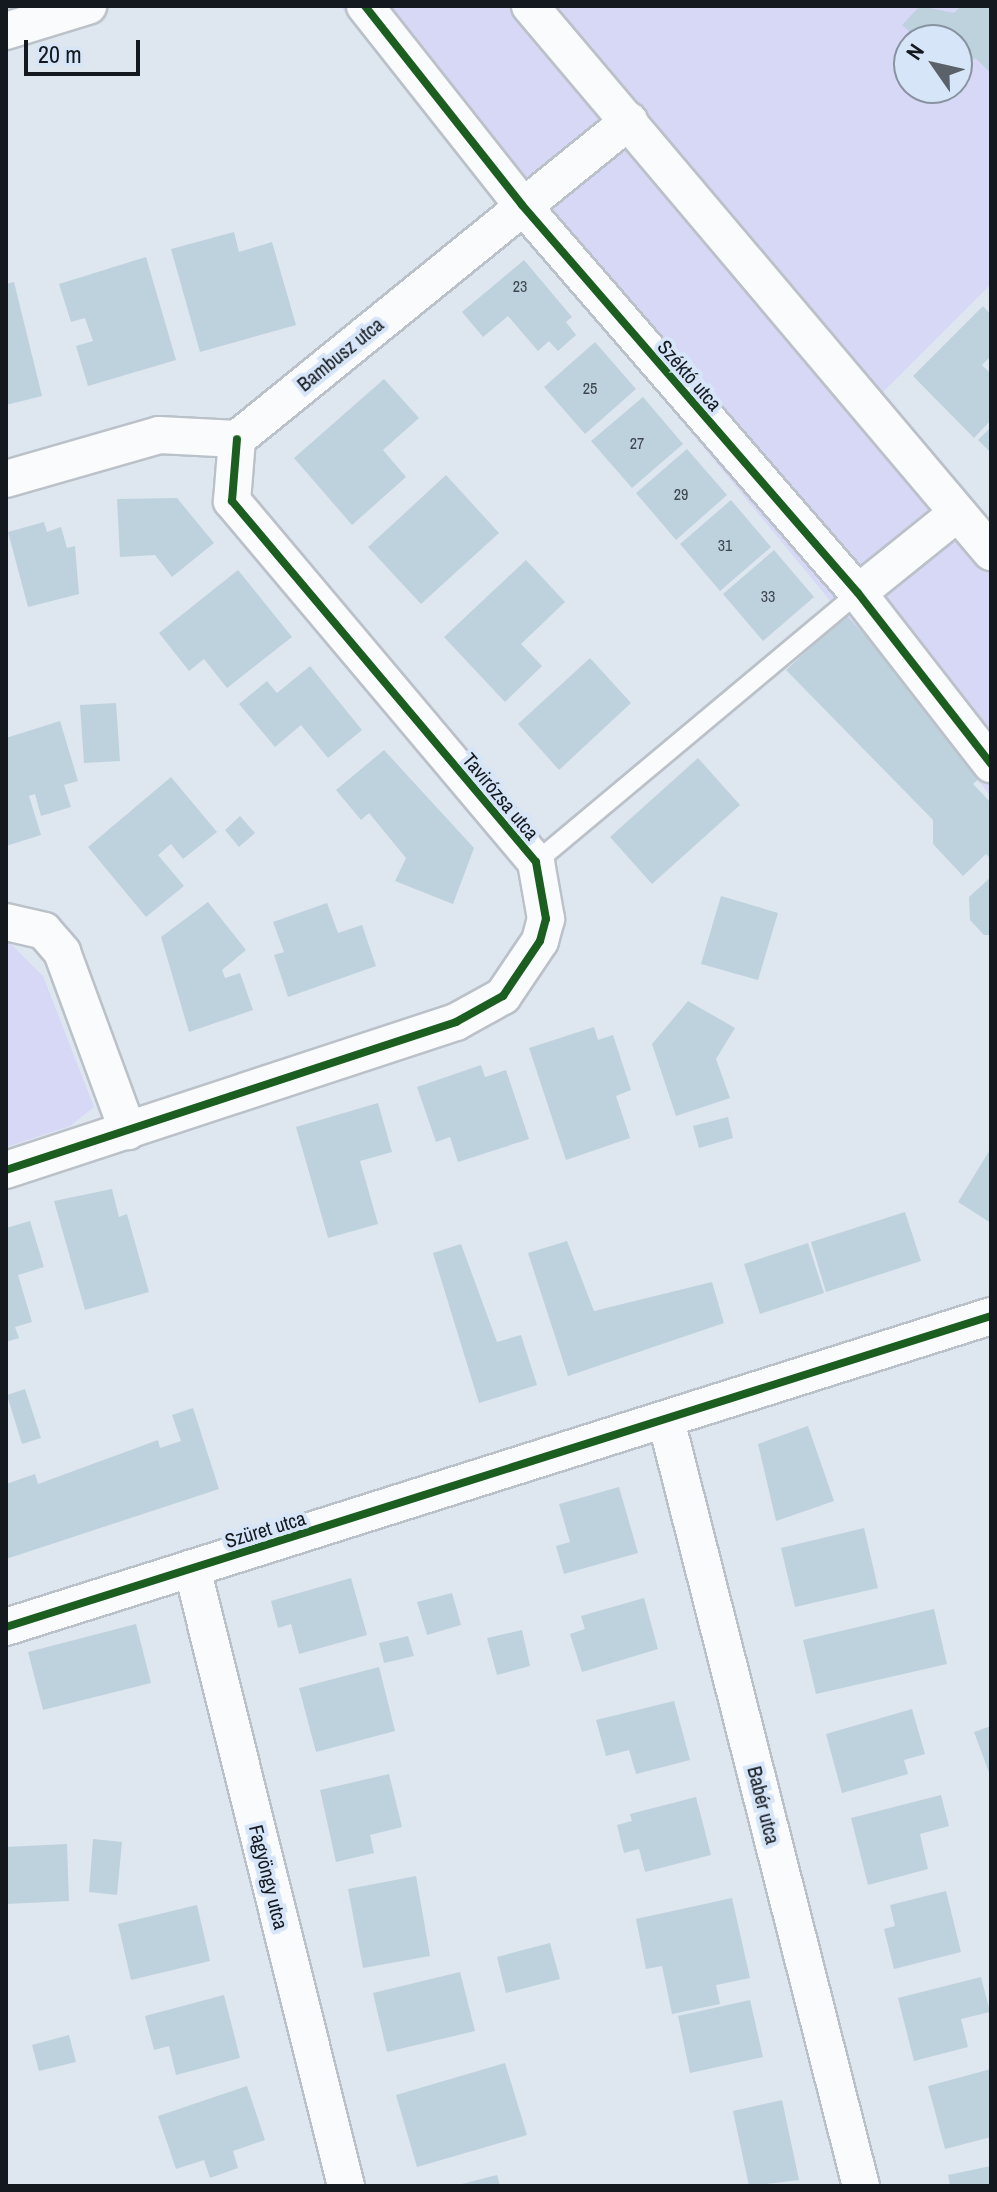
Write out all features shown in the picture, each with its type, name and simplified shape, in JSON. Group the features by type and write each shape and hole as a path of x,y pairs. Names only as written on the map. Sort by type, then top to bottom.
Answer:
{"street":[{"path":"6,31 88,6"},
{"name":"Széktó utca","path":"365,6 522,205 858,593 991,764"},
{"path":"530,6 955,515 991,552"},
{"name":"Bambusz utca","path":"237,439 629,121"},
{"path":"6,479 159,435 237,439"},
{"name":"Tavirózsa utca","path":"6,1170 456,1022 503,996 540,941 546,919 536,862 232,501 237,439"},
{"path":"858,593 955,515"},
{"path":"6,922 33,925 62,952 128,1131"},
{"name":"Szüret utca","path":"6,1627 667,1424 991,1316"},
{"name":"Babér utca","path":"667,1424 861,2186"},
{"name":"Fagyöngy utca","path":"192,1568 346,2186"}],"lane":[{"path":"536,862 858,593"}],"shaded area":[{"path":"340,6 991,6 991,284 875,400 991,520 991,796"},
{"path":"6,939 43,976 94,1107 70,1126 6,1147"}],"building":[{"path":"920,6 954,13 961,6 991,6 991,73 975,58 973,60 973,24 903,24"},
{"path":"234,232 239,252 272,242 296,325 200,352 171,249"},
{"path":"146,257 176,360 88,386 76,346 93,341 85,318 71,322 59,284"},
{"path":"524,260 572,317 566,322 576,335 558,351 549,341 538,351 508,316 483,337 462,312"},
{"path":"14,282 42,396 6,405 6,284"},
{"path":"983,306 991,315 991,356 982,365 991,374 991,420 974,438 913,376"},
{"path":"595,342 636,389 585,434 544,387"},
{"path":"384,379 419,418 383,450 406,477 352,525 294,458"},
{"path":"643,397 683,444 632,488 591,441"},
{"path":"991,427 991,453 978,440"},
{"path":"687,449 727,495 676,540 636,493"},
{"path":"446,475 499,533 421,604 368,547"},
{"path":"177,498 214,543 172,577 155,555 120,557 117,499"},
{"path":"731,500 771,547 720,591 680,544"},
{"path":"44,522 47,532 61,527 67,548 75,546 79,594 28,607 8,532"},
{"path":"774,550 814,597 763,641 723,594"},
{"path":"526,560 565,602 521,644 542,666 505,702 444,637"},
{"path":"238,570 292,637 227,688 204,659 189,671 159,633"},
{"path":"846,615 989,769 973,784 991,803 991,859 986,854 963,876 933,844 933,820 786,670"},
{"path":"590,658 631,703 559,770 518,724"},
{"path":"310,666 362,730 328,758 301,725 275,747 239,704 267,681 277,693"},
{"path":"116,703 120,761 84,763 80,705"},
{"path":"60,721 78,781 64,785 71,807 41,816 35,794 29,796 41,835 6,846 6,738"},
{"path":"384,750 474,848 453,904 395,881 406,858 369,813 361,820 336,790"},
{"path":"698,758 740,805 652,884 610,837"},
{"path":"171,777 217,832 183,859 171,844 158,855 184,886 146,917 88,847"},
{"path":"240,816 255,833 239,847 225,830"},
{"path":"991,877 991,935 984,935 970,920 969,897"},
{"path":"721,896 778,913 758,980 701,964"},
{"path":"208,902 246,950 222,970 225,978 240,973 253,1010 189,1032 161,937"},
{"path":"327,903 338,933 362,925 376,966 288,997 274,955 284,952 273,922"},
{"path":"688,1001 735,1028 716,1059 730,1098 676,1116 652,1044"},
{"path":"594,1027 598,1040 613,1035 631,1090 616,1096 630,1138 566,1160 529,1048"},
{"path":"481,1065 485,1077 506,1070 529,1139 458,1162 450,1137 436,1142 417,1087"},
{"path":"378,1103 392,1152 360,1161 378,1224 328,1238 296,1127"},
{"path":"728,1117 733,1138 699,1148 693,1126"},
{"path":"991,1148 991,1223 958,1202"},
{"path":"112,1189 119,1217 127,1214 149,1292 85,1310 54,1201"},
{"path":"905,1212 921,1261 826,1292 811,1242"},
{"path":"30,1221 44,1267 18,1275 32,1322 15,1327 19,1338 6,1342 6,1228"},
{"path":"567,1241 594,1311 712,1282 724,1323 568,1376 528,1253"},
{"path":"808,1243 824,1293 760,1314 744,1264"},
{"path":"461,1244 497,1342 521,1335 537,1385 479,1403 433,1253"},
{"path":"25,1389 41,1438 22,1444 7,1395"},
{"path":"193,1408 219,1489 6,1559 6,1484 35,1474 38,1484 158,1440 160,1448 181,1441 172,1415"},
{"path":"808,1426 834,1501 776,1521 758,1444"},
{"path":"619,1487 638,1553 564,1574 556,1546 570,1542 559,1504"},
{"path":"864,1528 878,1588 795,1607 781,1548"},
{"path":"351,1578 367,1635 299,1654 291,1624 278,1628 271,1601"},
{"path":"452,1593 461,1625 427,1635 417,1602"},
{"path":"644,1598 658,1649 582,1672 570,1634 585,1629 581,1616"},
{"path":"934,1609 947,1664 816,1694 803,1640"},
{"path":"136,1624 151,1683 43,1710 28,1652"},
{"path":"522,1630 530,1666 497,1675 487,1638"},
{"path":"408,1636 414,1656 384,1663 379,1643"},
{"path":"379,1667 395,1731 316,1752 299,1688"},
{"path":"674,1701 690,1760 636,1774 629,1750 606,1756 596,1720"},
{"path":"912,1709 925,1754 904,1760 908,1774 842,1793 826,1734"},
{"path":"991,1726 991,1778 974,1732"},
{"path":"389,1774 402,1827 370,1835 374,1853 336,1862 320,1790"},
{"path":"941,1795 949,1826 920,1834 928,1869 868,1885 851,1818"},
{"path":"696,1797 711,1855 645,1872 639,1849 624,1853 617,1825 632,1821 630,1814"},
{"path":"93,1839 122,1842 117,1895 89,1892"},
{"path":"67,1844 69,1901 6,1904 6,1847"},
{"path":"416,1876 430,1956 363,1968 348,1889"},
{"path":"946,1891 961,1952 894,1969 884,1929 895,1926 890,1905"},
{"path":"732,1898 750,1978 716,1985 720,2004 672,2014 662,1966 646,1969 636,1919"},
{"path":"197,1905 210,1961 131,1980 118,1924"},
{"path":"550,1943 560,1979 506,1993 497,1957"},
{"path":"460,1972 475,2031 387,2052 373,1993"},
{"path":"981,1977 990,2012 961,2019 968,2047 914,2061 898,1998"},
{"path":"224,1995 240,2058 176,2075 169,2046 154,2050 145,2016"},
{"path":"750,2000 763,2057 690,2073 678,2016"},
{"path":"69,2035 76,2062 39,2071 32,2045"},
{"path":"505,2063 527,2135 417,2167 396,2095"},
{"path":"991,2069 991,2137 945,2149 928,2086"},
{"path":"247,2086 265,2140 233,2151 238,2168 210,2178 204,2160 176,2169 158,2116"},
{"path":"782,2100 799,2180 749,2186 733,2111"},
{"path":"991,2166 991,2186 950,2186 948,2175"},
{"path":"497,2175 500,2186 458,2185"}],"cycle path":[{"path":"365,6 522,205 858,593 991,764"},
{"path":"6,1170 456,1022 503,996 540,941 546,919 536,862 232,501 237,439"},
{"path":"6,1627 991,1316"}]}
